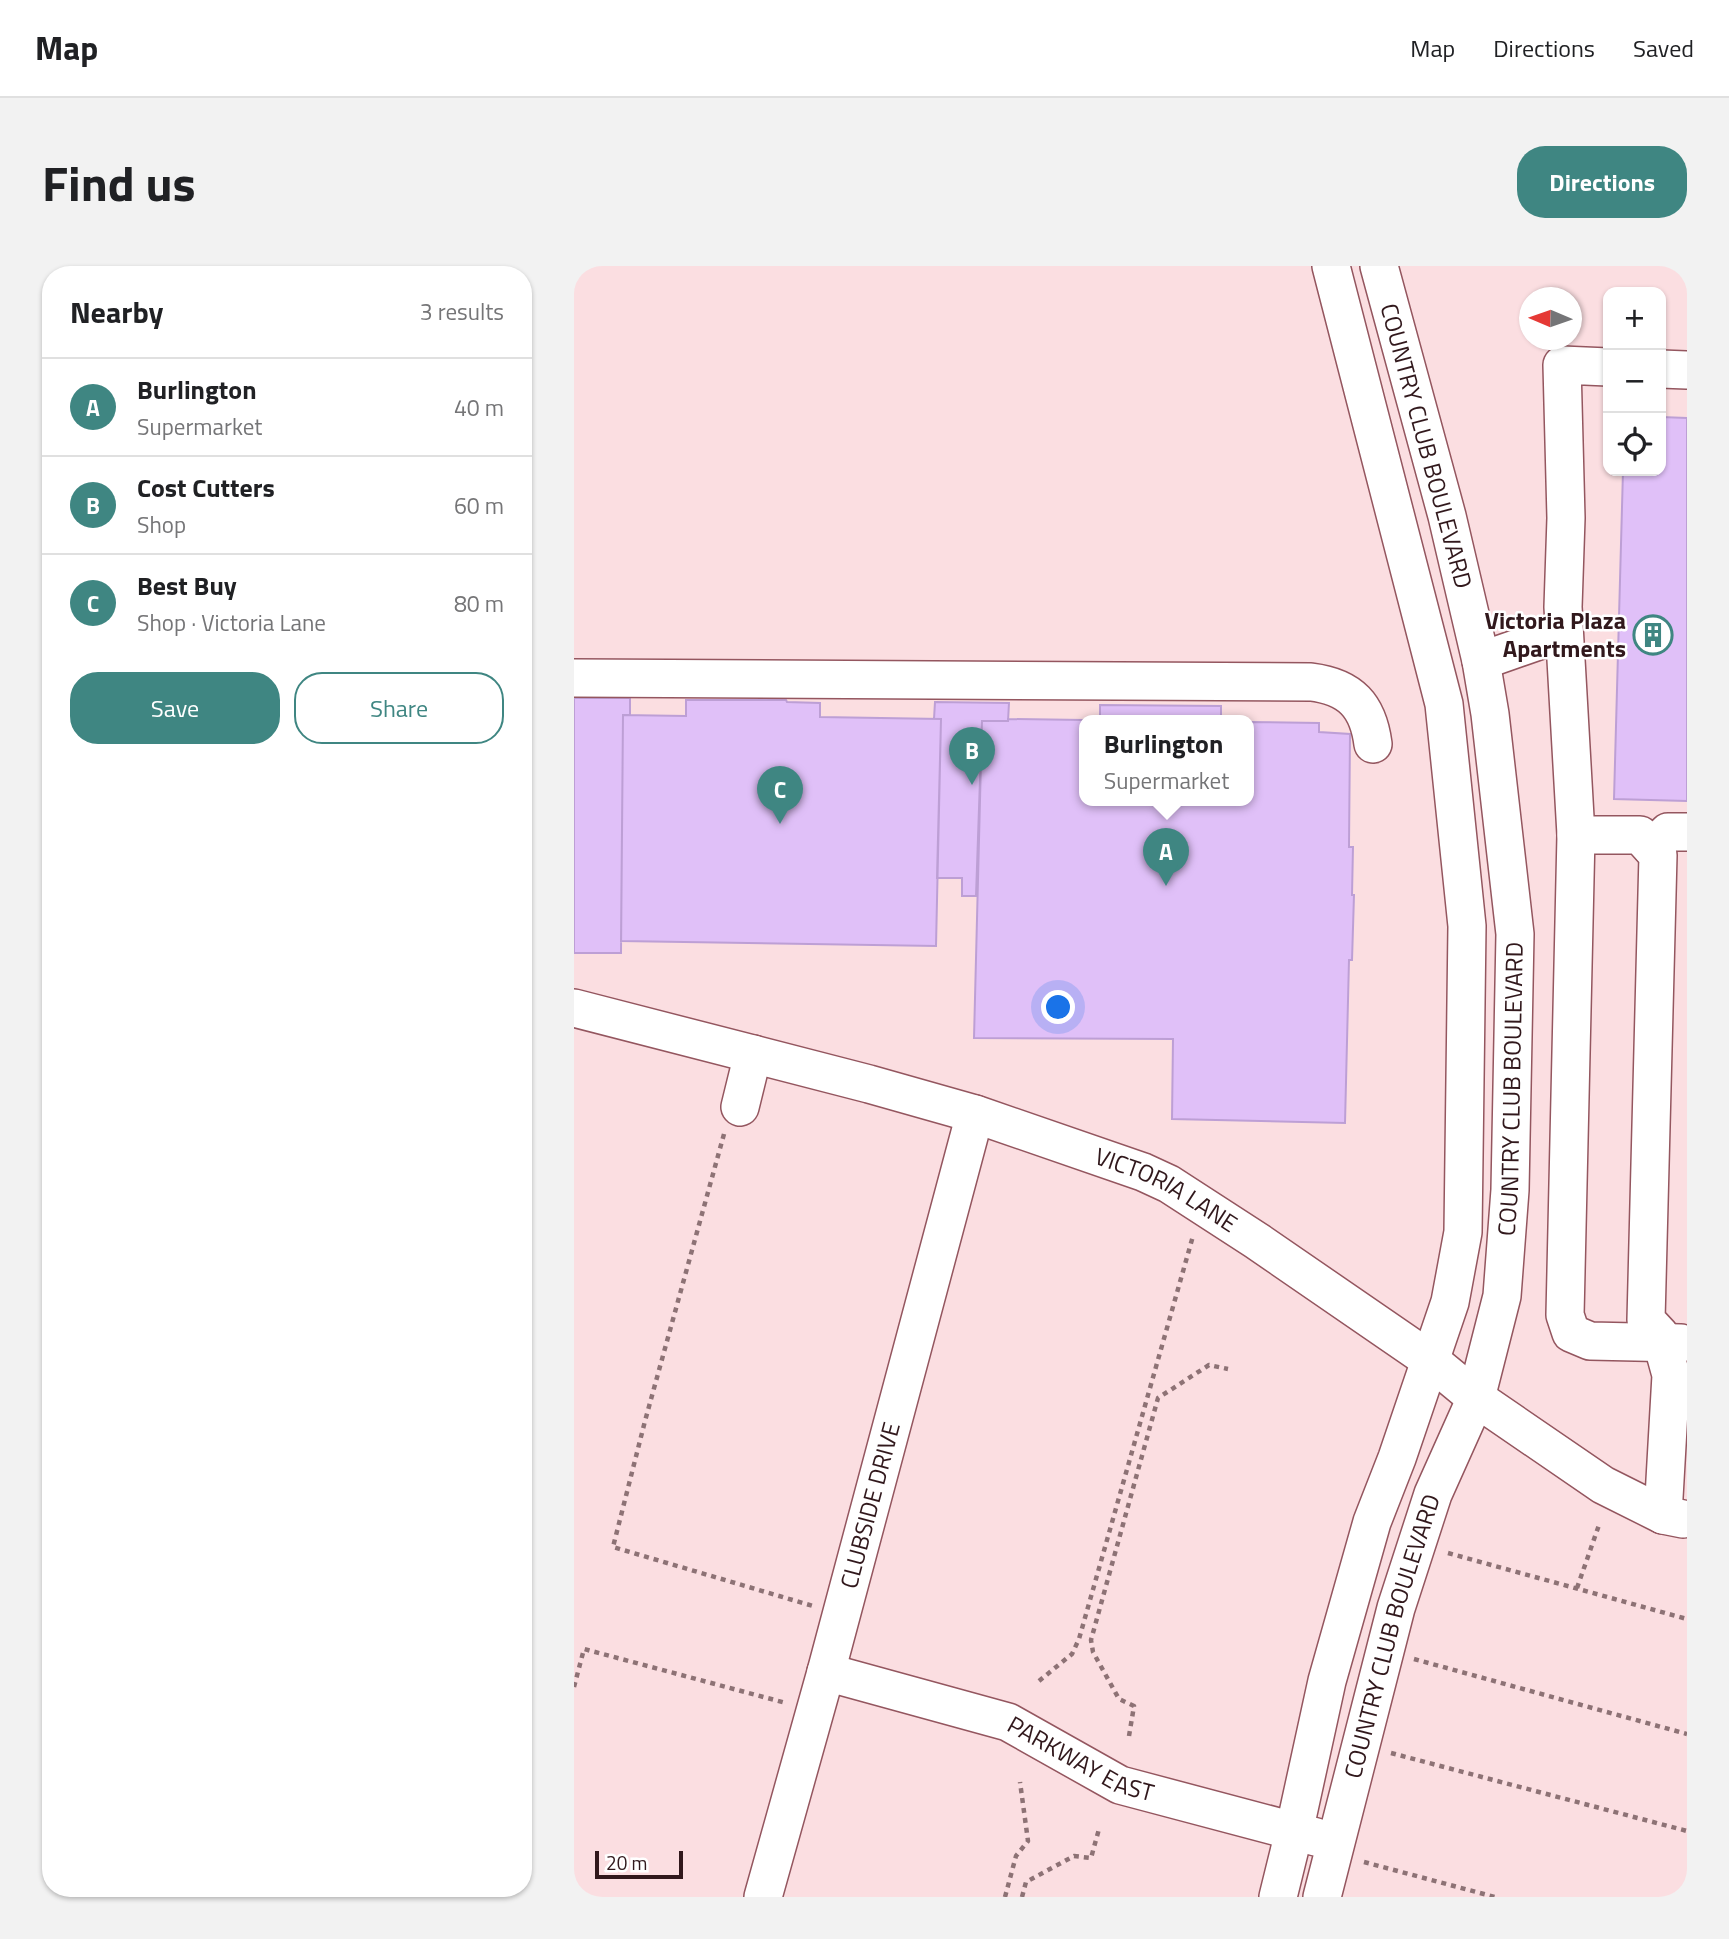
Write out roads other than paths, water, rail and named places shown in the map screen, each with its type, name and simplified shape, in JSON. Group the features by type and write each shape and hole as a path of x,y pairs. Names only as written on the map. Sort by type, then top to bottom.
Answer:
{"street":[{"name":"COUNTRY CLUB BOULEVARD","path":"1278,1897 1327,1681 1368,1536 1450,1302 1463,1232 1467,926 1444,704 1331,266"},
{"name":"COUNTRY CLUB BOULEVARD","path":"1322,1897 1348,1851 1396,1608 1433,1494 1476,1398 1502,1296 1510,1190 1515,934 1490,714 1481,662 1447,516 1379,266"},
{"path":"1603,367 1562,365 1566,517 1564,632 1576,835 1565,1315 1571,1334 1590,1341 1675,1343"},
{"path":"1666,369 1687,370"},
{"path":"1481,662 1564,632"},
{"path":"574,678 1311,682 1331,685 1351,696 1370,724 1373,744"},
{"path":"1652,848 1668,832 1687,832"},
{"path":"1576,835 1640,835 1658,855 1646,1321 1660,1335 1675,1343"},
{"name":"VICTORIA LANE","path":"575,1008 975,1114 1143,1172 1169,1185 1257,1241 1430,1360 1476,1398 1603,1485 1675,1518"},
{"path":"740,1107 752,1054"},
{"name":"CLUBSIDE DRIVE","path":"763,1897 975,1114"},
{"path":"1675,1343 1671,1375 1675,1518"},
{"name":"PARKWAY EAST","path":"826,1672 1008,1722 1120,1785 1294,1832 1348,1851"}],"place":[{"name":"Victoria Plaza Apartments","path":"1653,635"},
{"name":"Cost Cutters","path":"972,785"},
{"name":"Best Buy","path":"780,824"},
{"name":"Burlington","path":"1166,886"}]}
